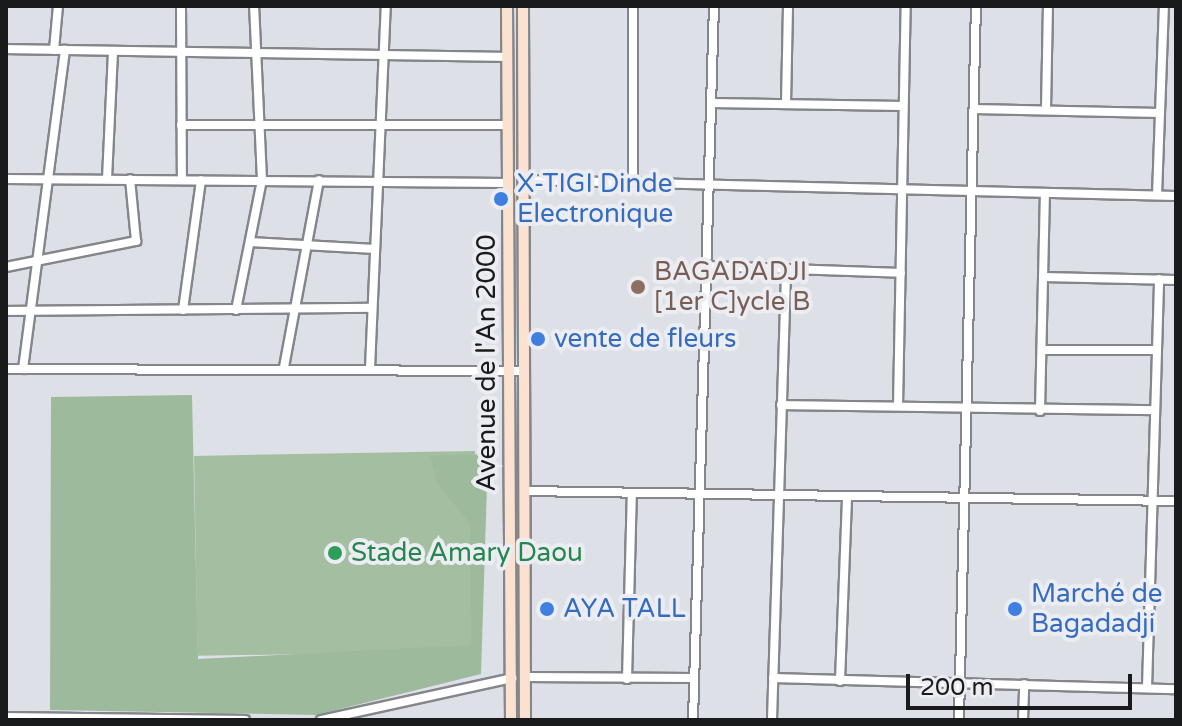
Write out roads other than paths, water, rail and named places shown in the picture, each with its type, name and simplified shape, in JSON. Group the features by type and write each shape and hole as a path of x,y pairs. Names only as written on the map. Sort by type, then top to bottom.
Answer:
{"main road":[{"name":"Avenue de l'An 2000","path":"507,6 511,720"},
{"name":"Avenue de l'An 2000","path":"523,6 525,720"}],"street":[{"path":"54,50 58,6"},
{"path":"181,6 182,180"},
{"path":"236,310 262,180 254,6"},
{"path":"370,368 386,6"},
{"path":"633,6 633,181"},
{"path":"693,720 696,493 710,183 714,6"},
{"path":"786,103 788,6"},
{"path":"898,406 906,6"},
{"path":"959,720 976,6"},
{"path":"1046,109 1048,6"},
{"path":"1157,195 1164,6"},
{"path":"6,50 507,57"},
{"path":"23,369 65,50"},
{"path":"107,179 113,51"},
{"path":"712,103 903,106"},
{"path":"974,109 1160,113"},
{"path":"181,125 508,125"},
{"path":"6,179 508,183"},
{"path":"6,267 136,241 130,179"},
{"path":"183,310 201,180"},
{"path":"284,367 319,180"},
{"path":"523,180 1176,196"},
{"path":"1040,411 1045,195"},
{"path":"250,242 375,249"},
{"path":"704,266 786,272 901,273"},
{"path":"772,720 786,272"},
{"path":"1043,277 1176,280"},
{"path":"1147,688 1159,279"},
{"path":"6,311 372,308"},
{"path":"1042,350 1157,350"},
{"path":"6,369 284,367 524,371"},
{"path":"781,405 1040,411 1155,410"},
{"path":"524,491 1176,501"},
{"path":"627,679 632,493"},
{"path":"840,681 847,496"},
{"path":"525,677 693,678"},
{"path":"321,720 512,678"},
{"path":"773,678 1176,689"},
{"path":"1023,720 1024,684"},
{"path":"375,709 375,720"},
{"path":"6,717 242,720"}],"waterway":[{"path":"529,6 529,179"},
{"path":"529,185 531,487"},
{"path":"531,493 531,675"},
{"path":"531,681 531,720"}],"place":[{"name":"X-TIGI Dinde Electronique","path":"501,199"},
{"name":"BAGADADJI [1er C]ycle B","path":"638,287"},
{"name":"vente de fleurs","path":"538,339"},
{"name":"Stade Amary Daou","path":"335,553"},
{"name":"AYA TALL","path":"547,609"},
{"name":"Marché de Bagadadji","path":"1015,609"}]}
